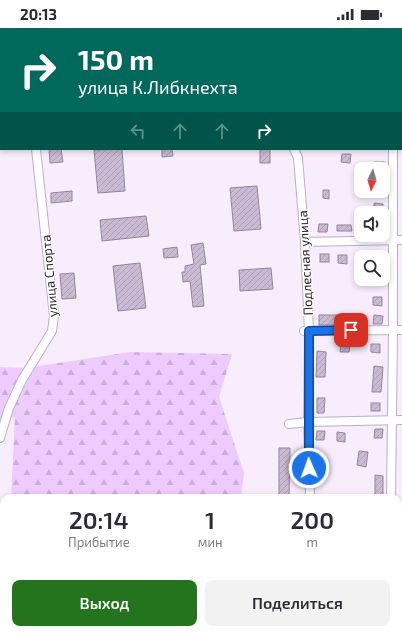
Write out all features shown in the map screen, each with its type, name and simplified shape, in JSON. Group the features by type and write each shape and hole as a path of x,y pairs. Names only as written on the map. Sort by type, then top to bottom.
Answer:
{"street":[{"name":"улица Спорта","path":"0,438 9,408 22,380 52,331 54,316 36,150"},
{"name":"Подлесная улица","path":"294,150 298,158 305,242 310,494"},
{"path":"391,494 393,150"},
{"path":"305,242 402,240"},
{"path":"307,331 402,330"},
{"path":"289,424 308,422 391,422 402,420"}],"green space":[{"path":"130,352 232,354 219,397 244,473 241,494 11,494 15,417 0,420 0,367 26,368"}],"building":[{"path":"49,150 61,150 63,162 50,163"},
{"path":"94,150 122,150 125,191 98,193"},
{"path":"162,150 172,150 173,156 162,157"},
{"path":"260,150 270,150 270,163 260,163"},
{"path":"342,154 351,154 350,163 341,162"},
{"path":"257,186 261,229 234,231 230,188"},
{"path":"323,190 329,190 329,199 323,198"},
{"path":"72,191 72,201 51,203 51,193"},
{"path":"374,203 383,204 383,206 374,206"},
{"path":"146,216 149,236 102,241 100,220"},
{"path":"319,224 328,224 327,232 318,232"},
{"path":"337,225 351,225 352,231 337,231"},
{"path":"203,243 206,264 200,265 204,306 193,307 190,281 183,282 182,272 185,272 185,266 194,264 191,245"},
{"path":"177,247 178,257 164,258 163,249"},
{"path":"320,254 329,254 329,262 320,262"},
{"path":"338,255 347,255 347,264 338,263"},
{"path":"140,263 146,308 118,311 113,266"},
{"path":"271,268 273,289 240,291 239,270"},
{"path":"74,273 76,298 62,299 60,274"},
{"path":"373,297 382,297 382,306 373,305"},
{"path":"319,315 354,315 355,325 319,325"},
{"path":"374,315 383,316 382,324 373,324"},
{"path":"341,344 350,344 349,352 340,352"},
{"path":"371,344 380,344 380,353 371,352"},
{"path":"317,351 326,352 325,377 316,377"},
{"path":"374,366 383,367 381,392 372,392"},
{"path":"317,398 325,398 324,413 317,413"},
{"path":"371,403 380,403 380,411 371,411"},
{"path":"375,429 383,429 382,438 374,438"},
{"path":"317,431 325,431 324,440 316,440"},
{"path":"337,432 345,433 345,442 337,441"},
{"path":"279,448 290,448 289,494 279,494"},
{"path":"359,451 368,452 366,467 357,465"},
{"path":"317,460 325,460 324,469 316,469"},
{"path":"375,475 383,476 383,494 375,494"}],"route":[{"path":"309,468 309,331 351,330"}]}
